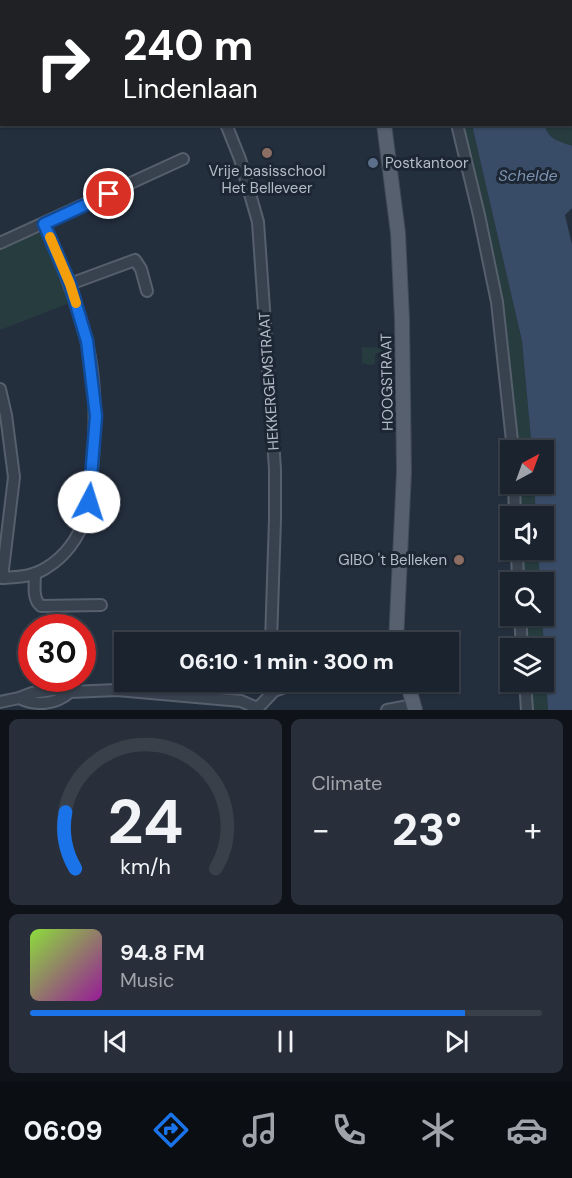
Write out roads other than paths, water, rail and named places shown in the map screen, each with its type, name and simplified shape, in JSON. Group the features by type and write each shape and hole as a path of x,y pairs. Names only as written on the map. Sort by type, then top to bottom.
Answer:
{"main road":[{"name":"HOOGSTRAAT","path":"384,126 398,233 404,375 404,472 395,632"},
{"path":"410,692 414,707"}],"street":[{"name":"HEKKERGEMSTRAAT","path":"227,126 240,159 258,222 275,470 276,519 271,632"},
{"path":"457,126 497,302 512,440"},
{"path":"0,243 183,159"},
{"path":"0,389 6,415 14,477 1,578 27,576 55,562 69,548 80,530 89,502 96,416 87,341 70,284 44,224"},
{"path":"70,284 135,260 141,269 147,291"},
{"path":"35,573 35,598 41,606 101,605"},
{"path":"0,702 32,693 59,689 70,692 117,690 241,701 257,709 268,692"},
{"path":"525,692 526,710"},
{"path":"387,710 414,707"}],"water":[{"name":"Schelde","path":"472,126 545,126 551,136 572,146 572,208 565,215 572,245 572,710 548,710 547,692 554,692 554,638 543,638 543,626 554,626 554,572 539,572 539,560 554,560 554,506 535,506 535,494 554,494 554,440 531,440 522,341"}],"place":[{"name":"Vrije basisschool Het Belleveer","path":"267,153"},
{"name":"Postkantoor","path":"373,163"},
{"name":"GIBO 't Belleken","path":"459,560"}]}
